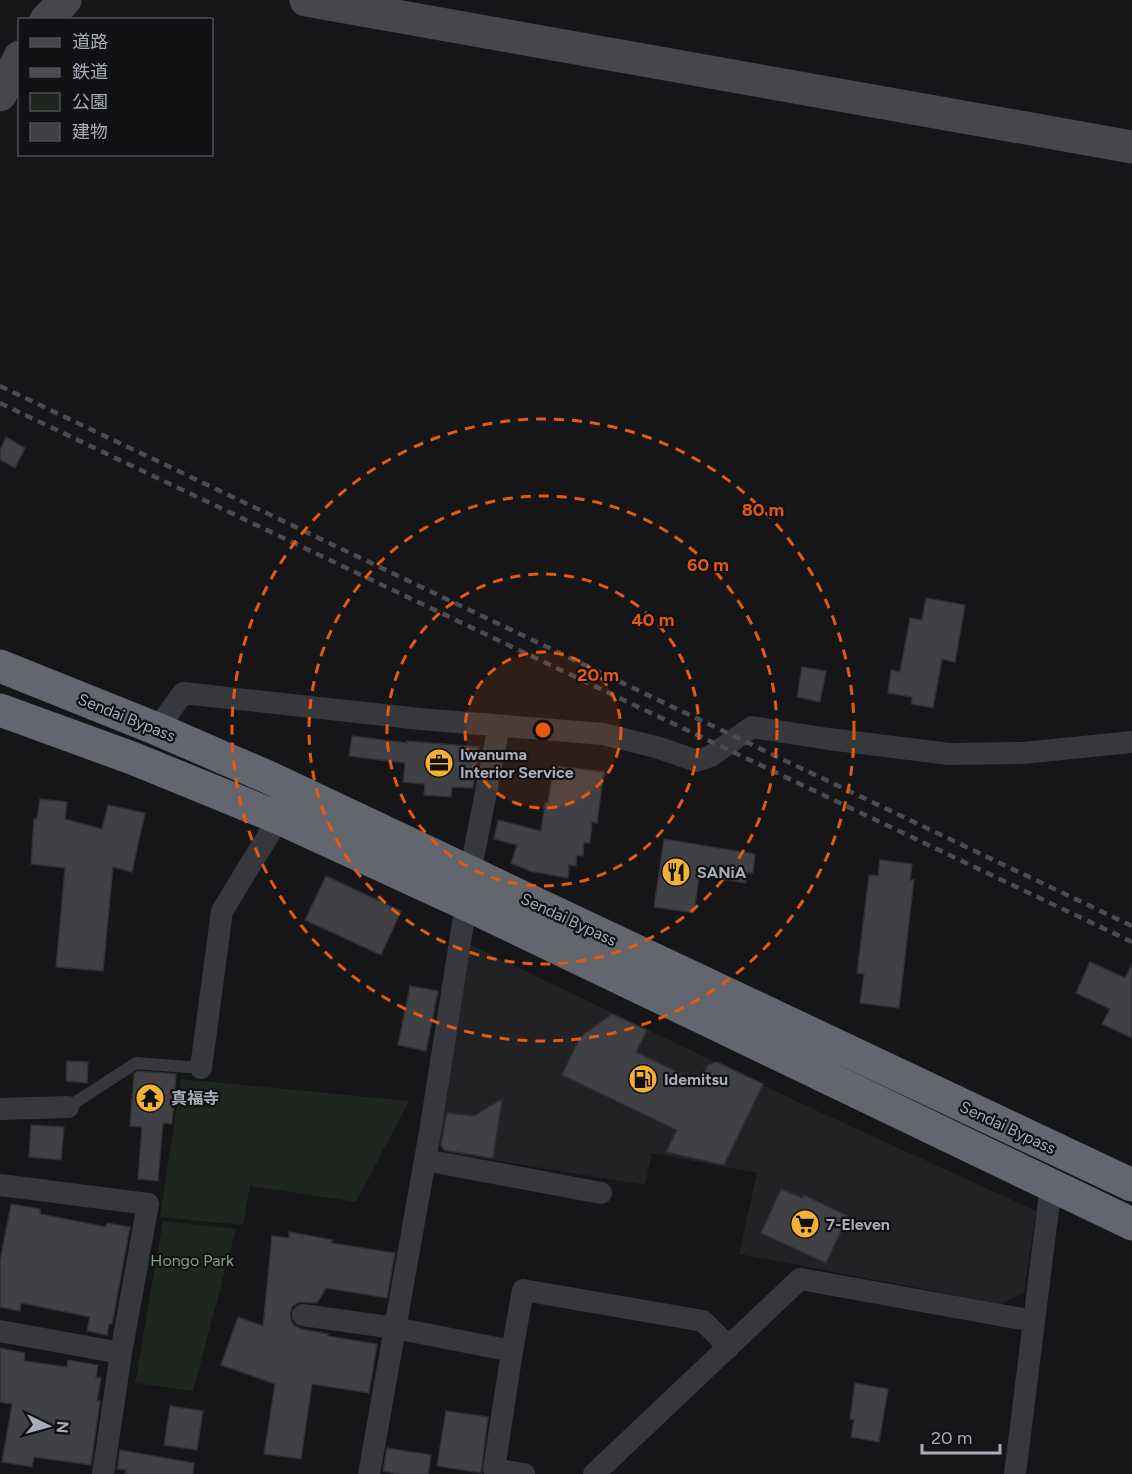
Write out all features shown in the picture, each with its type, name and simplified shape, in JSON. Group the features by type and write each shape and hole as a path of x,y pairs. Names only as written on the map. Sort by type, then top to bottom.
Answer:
{"highway":[{"name":"Sendai Bypass","path":"0,666 157,729 270,778 468,888 1132,1224"},
{"name":"Sendai Bypass","path":"0,710 132,758 279,818 468,888 1132,1185"}],"street":[{"path":"48,18 64,0"},
{"path":"306,0 1132,147"},
{"path":"0,95 18,61"},
{"path":"157,729 183,693 499,726 603,734 656,747 697,761 711,756 752,727 950,754 1023,753 1132,742"},
{"path":"369,1474 425,1160 468,888 499,726"},
{"path":"201,1068 222,911 279,818"},
{"path":"0,1110 68,1107"},
{"path":"425,1160 601,1193"},
{"path":"0,1185 148,1204 121,1353 103,1474"},
{"path":"1015,1474 1051,1185"},
{"path":"594,1474 800,1279 1033,1321"},
{"path":"524,1474 494,1469 523,1290 703,1321 729,1347"},
{"path":"303,1315 395,1328 512,1351"},
{"path":"0,1331 121,1353"}],"lane":[{"path":"68,1107 136,1063 201,1068"}],"shaded area":[{"path":"469,944 811,1108 1036,1211 1024,1292 1002,1304 739,1254 757,1173 652,1153 645,1185 445,1152 435,1137"}],"green space":[{"path":"181,1079 409,1101 356,1202 250,1186 243,1225 160,1217"},
{"name":"Hongo Park","path":"163,1221 236,1229 193,1391 135,1383"}],"building":[{"path":"6,437 25,448 15,468 0,460 0,450"},
{"path":"926,598 965,605 955,662 942,659 933,708 911,704 912,697 888,693 891,670 900,672 910,618 922,620"},
{"path":"802,667 826,671 820,702 797,697"},
{"path":"352,736 407,743 407,741 479,747 473,788 452,787 451,797 424,795 425,784 403,782 405,763 349,756"},
{"path":"554,766 604,772 597,823 592,822 590,843 584,843 583,856 577,855 576,866 569,865 568,878 530,871 511,863 517,845 494,839 498,820 541,831"},
{"path":"40,799 67,802 65,819 102,829 108,805 145,813 132,872 113,867 103,971 56,967 65,868 31,864 34,819 37,819"},
{"path":"664,839 755,854 753,873 747,873 746,883 699,876 694,913 654,907"},
{"path":"880,860 912,864 910,880 914,880 899,1008 860,1003 864,974 857,973 869,875 878,876"},
{"path":"326,876 401,911 381,955 305,920"},
{"path":"1090,962 1125,978 1132,964 1132,1038 1102,1024 1110,1009 1076,993"},
{"path":"410,986 438,991 426,1051 398,1045"},
{"path":"612,1014 647,1030 636,1052 700,1083 708,1065 717,1062 763,1084 724,1165 666,1152 677,1130 562,1075 580,1037"},
{"path":"67,1061 88,1062 87,1083 66,1081"},
{"path":"138,1071 176,1074 172,1124 163,1123 158,1181 138,1179 142,1127 130,1126 134,1074"},
{"path":"502,1099 493,1158 444,1150 441,1145 447,1113 474,1116"},
{"path":"31,1125 64,1127 61,1160 29,1157"},
{"name":"7-Eleven","path":"781,1189 802,1198 804,1195 848,1216 826,1263 761,1233"},
{"path":"11,1204 40,1209 40,1214 106,1227 107,1223 130,1227 112,1324 109,1324 107,1335 87,1331 90,1317 21,1303 20,1311 0,1307 0,1261"},
{"path":"289,1232 333,1240 331,1243 395,1253 387,1298 326,1288 317,1303 299,1302 292,1307 291,1321 295,1326 328,1334 327,1336 377,1344 369,1393 312,1384 301,1459 264,1454 275,1384 221,1365 238,1317 263,1326 272,1236 289,1238"},
{"path":"0,1348 25,1353 24,1361 67,1367 68,1360 98,1365 96,1378 101,1378 97,1401 100,1401 91,1465 34,1457 32,1467 2,1462 12,1404 0,1402"},
{"path":"855,1383 888,1389 879,1442 851,1437 854,1420 850,1419"},
{"path":"170,1406 203,1411 197,1450 164,1445"},
{"path":"446,1411 488,1417 481,1473 437,1466"},
{"path":"387,1448 431,1455 428,1474 398,1474 383,1471"},
{"path":"120,1450 194,1463 193,1474 125,1474 126,1470 117,1469"}],"railway":[{"path":"0,386 1132,926"},
{"path":"0,403 1132,942"}],"place":[{"name":"Iwanuma Interior Service","path":"439,763"},
{"name":"SANiA","path":"676,872"},
{"name":"Idemitsu","path":"643,1079"},
{"name":"真福寺","path":"150,1098"},
{"name":"7-Eleven","path":"805,1224"}]}
